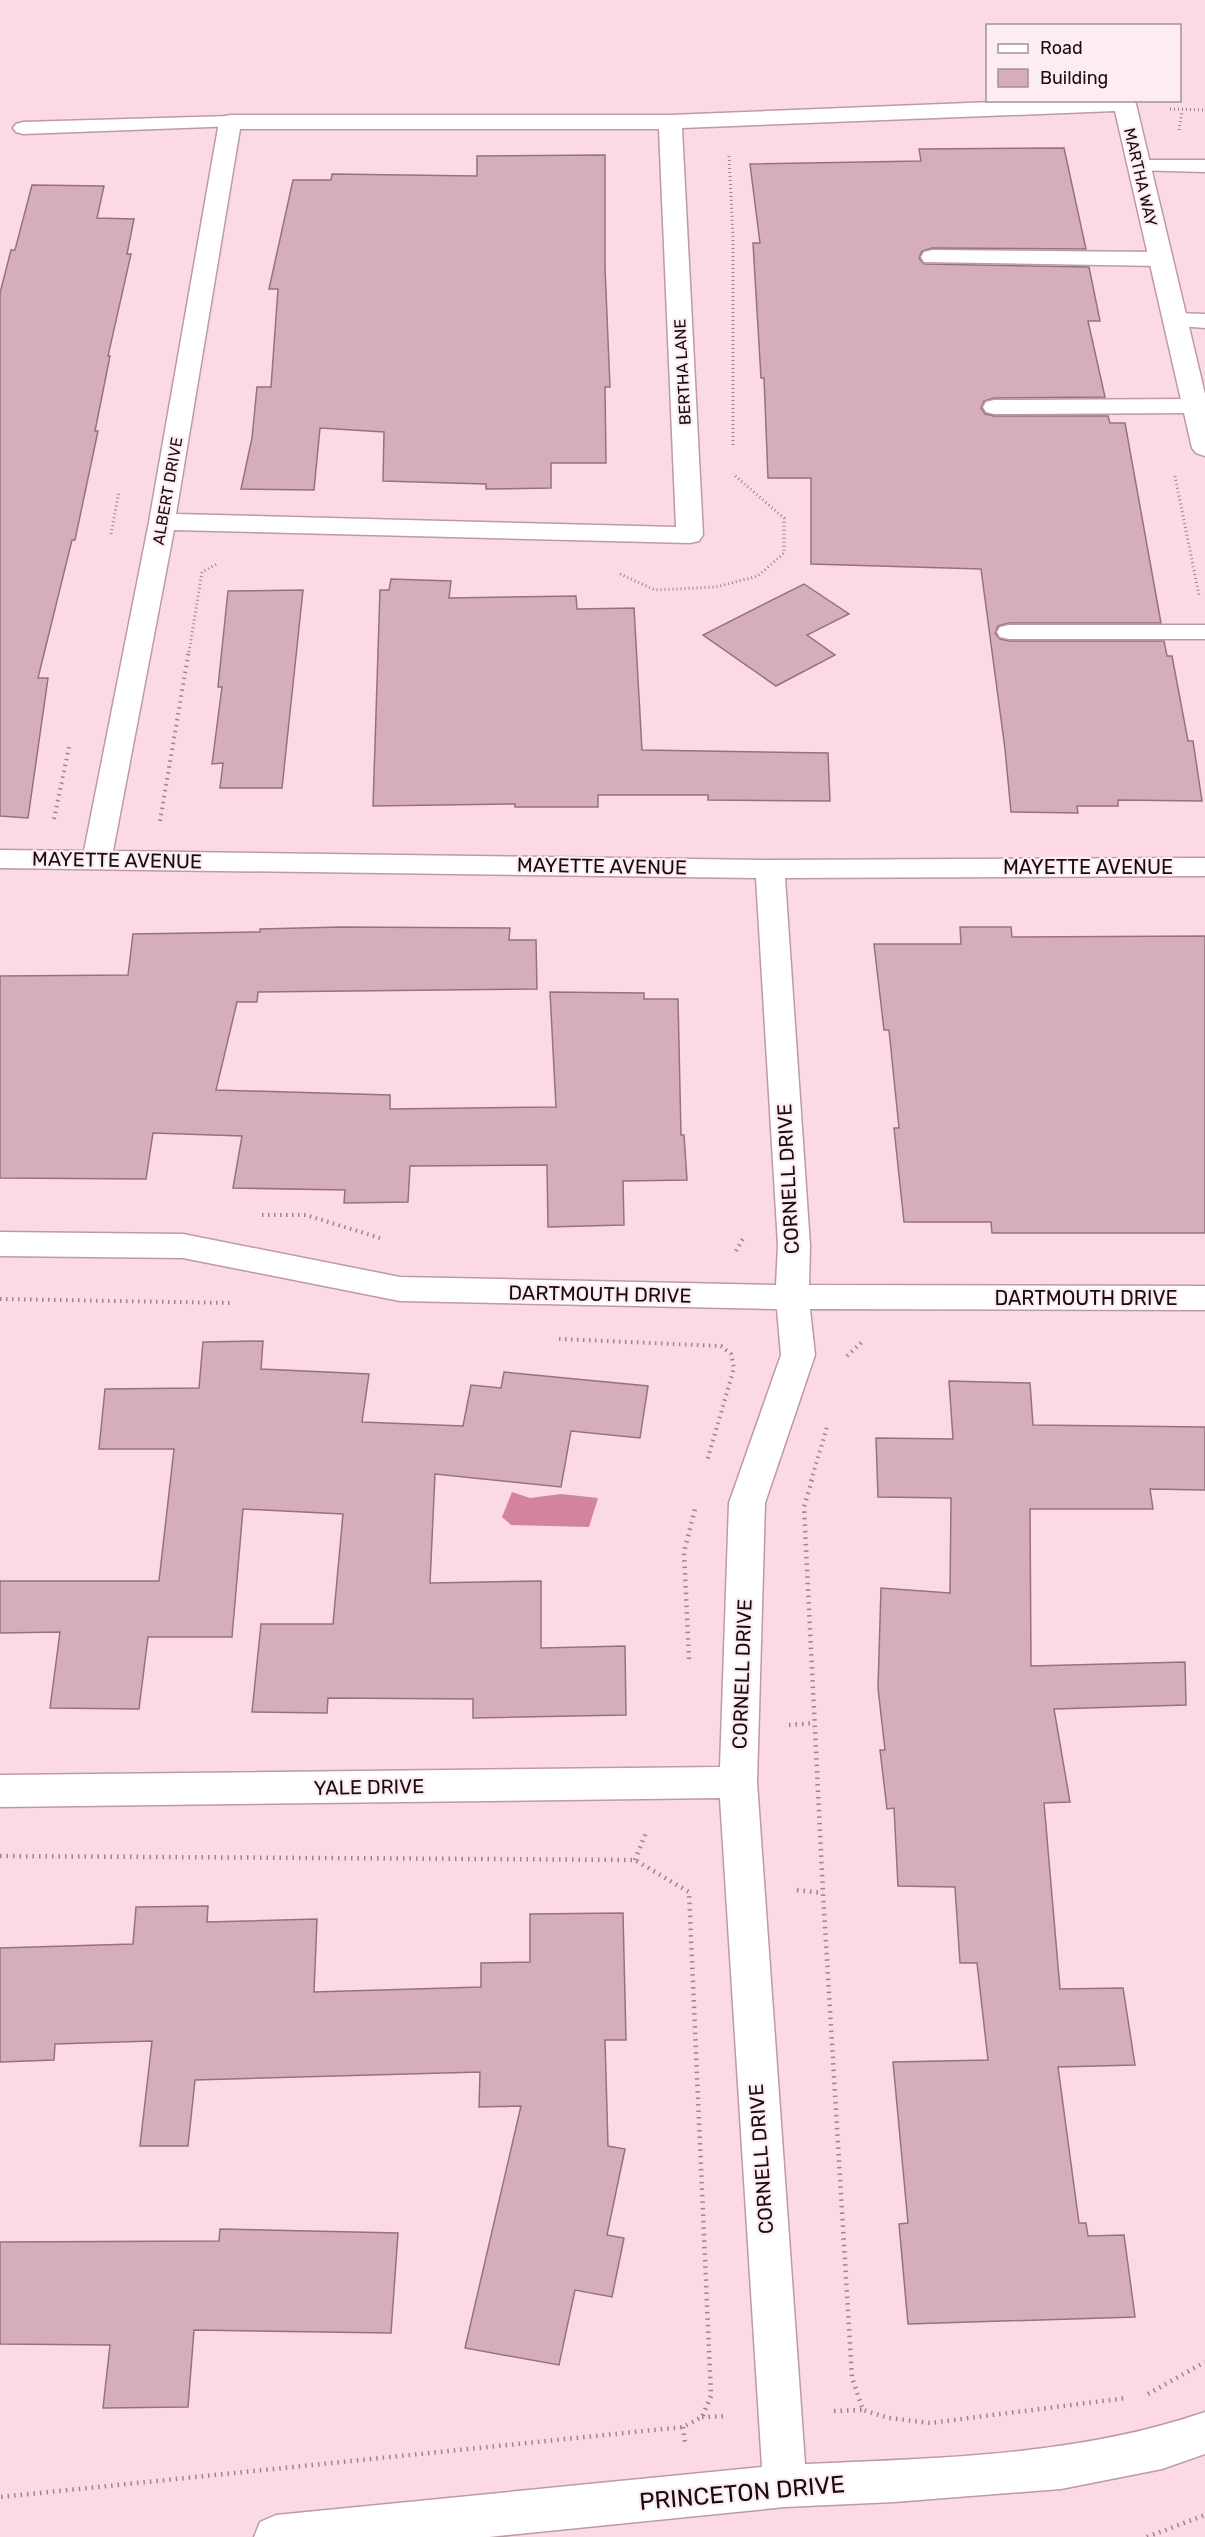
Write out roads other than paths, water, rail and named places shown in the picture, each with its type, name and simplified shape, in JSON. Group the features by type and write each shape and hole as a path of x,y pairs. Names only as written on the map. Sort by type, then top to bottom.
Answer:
{"street":[{"name":"MARTHA WAY","path":"670,122 1125,104 1193,406 1205,448"},
{"path":"230,122 670,122"},
{"name":"ALBERT DRIVE","path":"97,860 162,522 230,122"},
{"name":"BERTHA LANE","path":"162,522 690,535 670,122"},
{"name":"MAYETTE AVENUE","path":"0,859 770,869 1205,867"},
{"name":"CORNELL DRIVE","path":"770,869 794,1245 792,1295 798,1355 747,1503 738,1782 743,1896 785,2486"},
{"name":"DARTMOUTH DRIVE","path":"0,1244 183,1246 400,1288 717,1297 792,1295 859,1298 1205,1298"},
{"name":"YALE DRIVE","path":"0,1791 738,1782"},
{"name":"PRINCETON DRIVE","path":"276,2537 785,2486 894,2481 1061,2468 1162,2448 1205,2433"}],"lane":[{"path":"23,128 230,122"},
{"path":"1138,166 1205,165"},
{"path":"932,257 1159,259"},
{"path":"1175,320 1205,321"},
{"path":"994,407 1193,406"},
{"path":"1009,632 1205,632"}]}
